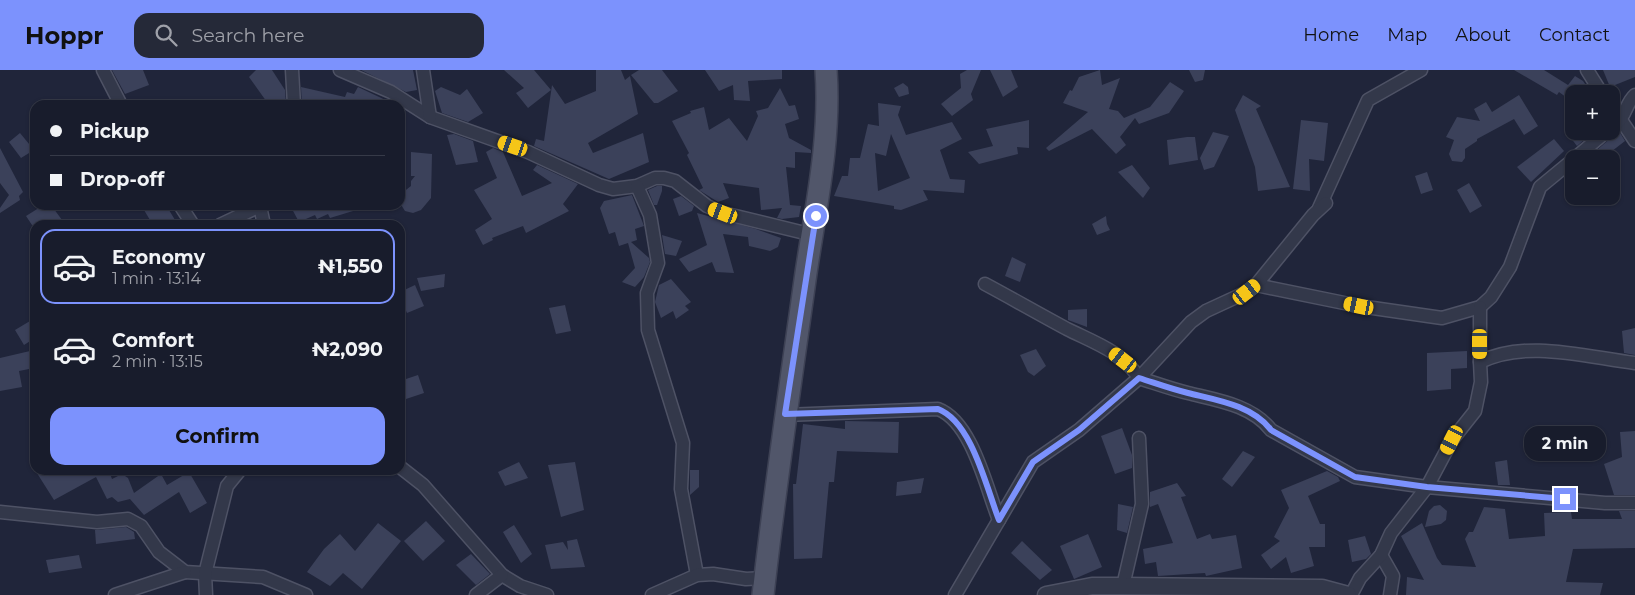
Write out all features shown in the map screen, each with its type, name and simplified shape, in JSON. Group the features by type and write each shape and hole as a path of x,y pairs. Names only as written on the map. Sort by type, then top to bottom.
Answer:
{"main road":[{"path":"764,586 785,414 820,196 825,130 826,70"}],"street":[{"path":"103,70 118,100"},
{"path":"292,70 294,100"},
{"path":"340,70 391,92 403,100"},
{"path":"423,70 430,117"},
{"path":"955,595 1033,462 1079,430 1139,378 1191,322 1206,311 1247,292 1256,285 1322,206 1368,100 1421,70"},
{"path":"1587,70 1596,85"},
{"path":"1622,119 1628,101 1635,94"},
{"path":"405,101 430,117 528,152 598,185 614,189 637,186 654,178 664,178 675,181 712,209 813,235"},
{"path":"1620,116 1625,129 1635,141"},
{"path":"1585,150 1596,140"},
{"path":"1256,285 1359,306 1442,318 1480,307 1491,297 1510,267 1540,187 1565,166"},
{"path":"637,186 650,215 658,263 647,293 648,330 683,443 681,489 697,576"},
{"path":"231,220 252,210"},
{"path":"985,284 1067,329 1101,344 1134,370 1139,378 1186,392 1224,400 1263,421 1271,430 1355,477 1427,487 1605,502 1635,502"},
{"path":"1046,595 1092,586 1123,586 1322,588 1350,595 1360,578 1380,555 1391,533 1427,487 1452,440 1475,411 1481,382 1480,307"},
{"path":"1480,362 1491,356 1516,351 1554,353 1635,363"},
{"path":"785,414 938,409 946,412 956,419 966,432 999,520"},
{"path":"1123,586 1142,504 1139,438"},
{"path":"405,471 423,485 502,575 520,586 547,595"},
{"path":"206,595 205,574 227,486 236,475"},
{"path":"0,512 97,522 128,519 141,526 159,552 185,572"},
{"path":"1380,555 1393,576 1390,595"},
{"path":"115,595 185,572 263,577 306,595"},
{"path":"652,595 697,576 713,574 746,579 764,586"},
{"path":"476,595 502,575"}],"building":[{"path":"112,70 143,70 149,85 125,94"},
{"path":"256,70 272,70 285,90 286,100 265,100 249,77"},
{"path":"361,70 413,70 417,90 406,92"},
{"path":"504,70 534,70 551,90 528,108 516,93 524,88"},
{"path":"596,70 621,70 625,80 630,76 638,114 588,143 593,153 643,133 649,162 609,179 534,146 536,139 544,141 552,85 565,104 596,91"},
{"path":"639,70 662,70 678,91 658,103 654,103 631,75"},
{"path":"705,70 782,70 782,79 748,81 750,101 734,100 733,85 719,91"},
{"path":"967,70 981,70 971,94 973,100 952,116 941,104 961,88 960,74"},
{"path":"990,70 1011,70 1018,87 1003,97"},
{"path":"1100,70 1102,85 1120,78 1109,109 1118,111 1124,118 1150,107 1170,82 1184,91 1169,113 1139,124 1135,118 1120,137 1126,145 1116,154 1092,129 1049,151 1046,148 1088,112 1063,103 1070,90 1072,91 1079,77"},
{"path":"1189,70 1205,70 1203,80 1195,82"},
{"path":"1514,70 1544,70 1568,85 1565,85 1565,96 1559,92 1557,95"},
{"path":"1603,70 1635,70 1635,77 1615,85 1609,85"},
{"path":"1575,76 1586,85 1568,85"},
{"path":"903,83 908,87 909,94 899,97 894,88"},
{"path":"301,87 345,97 347,92 354,94 358,87 385,100 302,100"},
{"path":"441,87 460,95 467,89 483,113 468,122 442,113 435,91"},
{"path":"780,88 789,106 795,105 799,119 785,124 789,138 811,150 811,153 795,152 795,168 786,167 790,205 801,206 799,217 782,219 777,218 782,208 761,210 759,188 723,183 729,198 718,202 699,190 703,188 687,155 689,153 672,121 691,113 690,111 704,107 709,130 729,118 747,141 758,116 756,111 768,108"},
{"path":"1243,95 1261,106 1256,109 1290,187 1258,191 1255,167 1235,110"},
{"path":"1519,95 1538,126 1524,135 1514,119 1477,139 1477,141 1465,149 1465,158 1462,162 1452,161 1449,154 1454,140 1446,137 1457,117 1480,121 1474,109 1486,102 1492,112"},
{"path":"878,103 901,106 898,115 906,135 952,122 962,139 940,150 950,179 965,180 964,193 923,190 928,200 901,210 894,209 894,206 834,196 842,176 848,176 850,158 860,158 868,124 879,126","holes":["891,134 910,178 878,191 875,153 886,156"]},
{"path":"1029,120 1029,148 1017,147 1018,154 979,164 968,152 993,146 986,129"},
{"path":"1301,120 1328,123 1324,161 1309,159 1310,191 1293,189"},
{"path":"1213,132 1229,136 1214,167 1204,170 1200,158"},
{"path":"20,133 30,145 30,152 21,158 9,142"},
{"path":"1620,133 1625,141 1613,150 1597,150 1609,140 1620,140"},
{"path":"454,134 473,141 478,162 456,165 447,135"},
{"path":"1195,137 1198,160 1169,165 1167,140"},
{"path":"1554,139 1564,151 1531,182 1517,167"},
{"path":"1572,140 1584,140 1577,146"},
{"path":"0,148 23,192 19,196 20,200 0,213 0,208 9,195 0,183"},
{"path":"493,148 503,152 522,196 552,183 533,170 537,165 578,184 563,204 569,211 526,233 523,226 492,238 493,240 483,245 475,230 492,219 474,190 497,178 486,152"},
{"path":"411,152 432,154 431,198 421,210 413,213 404,210 405,191 411,186 411,181 415,176 411,176"},
{"path":"1132,165 1150,188 1143,198 1118,172"},
{"path":"1427,172 1433,190 1421,194 1415,176"},
{"path":"1469,183 1482,206 1470,213 1457,190"},
{"path":"662,186 662,191 657,205 654,205 648,190"},
{"path":"632,195 644,226 635,229 637,240 631,242 649,258 650,262 644,277 635,287 622,282 635,268 628,243 619,246 615,232 609,234 600,208 604,201"},
{"path":"681,196 694,206 692,211 679,216 673,199"},
{"path":"36,210 55,210 62,220 30,220 30,222 26,216"},
{"path":"144,210 169,210 175,220 150,220"},
{"path":"293,210 356,210 330,218 328,214 317,219 315,215 304,220 298,220"},
{"path":"697,213 781,238 778,247 770,251 749,246 748,237 723,234 734,273 716,272 712,262 689,272 679,259 707,245"},
{"path":"1106,216 1110,230 1097,235 1092,224"},
{"path":"662,235 682,241 676,256 665,254"},
{"path":"1012,257 1026,264 1020,282 1005,276"},
{"path":"445,274 444,287 421,291 417,278"},
{"path":"671,279 691,302 685,306 689,310 676,319 673,311 661,318 655,302 659,285"},
{"path":"415,285 424,306 407,313 405,309 405,290"},
{"path":"565,305 571,331 556,334 549,308"},
{"path":"1087,309 1087,327 1068,320 1068,310"},
{"path":"30,321 30,341 24,345 15,330"},
{"path":"1635,328 1635,355 1624,353 1622,331"},
{"path":"1036,349 1046,366 1034,376 1028,372 1020,355"},
{"path":"30,351 30,369 19,371 22,387 0,391 0,358"},
{"path":"1467,351 1467,368 1451,369 1451,389 1427,391 1427,353"},
{"path":"418,375 424,393 405,399 405,379"},
{"path":"845,421 899,422 898,453 837,451 834,482 829,482 822,558 794,559 793,484 796,484 803,424 845,429"},
{"path":"1122,428 1132,455 1132,468 1115,474 1101,436"},
{"path":"1635,431 1635,495 1614,495 1604,464 1622,457 1620,432"},
{"path":"1243,451 1255,457 1232,487 1222,479"},
{"path":"1507,460 1510,485 1498,485 1495,462"},
{"path":"519,462 528,478 505,486 498,472"},
{"path":"575,462 584,510 561,517 548,465"},
{"path":"690,470 699,470 699,487 690,495"},
{"path":"1327,471 1338,477 1340,481 1308,496 1320,524 1325,524 1325,547 1309,547 1314,566 1291,573 1286,557 1271,569 1261,555 1280,541 1274,537 1289,508 1281,490"},
{"path":"38,475 110,475 112,479 124,475 128,478 134,493 160,475 162,475 167,485 184,475 191,475 207,503 190,513 179,492 144,515 130,499 118,502 112,497 107,499 96,477 54,500"},
{"path":"924,478 921,493 896,496 897,482"},
{"path":"1177,483 1186,496 1181,497 1197,539 1210,534 1212,539 1236,535 1242,568 1206,576 1205,573 1158,576 1156,562 1145,564 1143,549 1173,543 1158,504 1150,507 1150,492"},
{"path":"1118,504 1133,507 1127,533 1117,530"},
{"path":"1440,505 1447,511 1446,520 1441,524 1425,527 1429,511 1434,506"},
{"path":"1484,507 1505,509 1509,539 1545,536 1544,513 1571,512 1572,519 1622,519 1619,511 1635,511 1635,548 1573,549 1566,582 1603,583 1600,595 1406,595 1407,577 1424,580 1401,536 1422,523 1437,558 1442,565 1476,567 1465,539 1469,532 1473,532"},
{"path":"426,521 445,541 423,561 404,541"},
{"path":"378,523 401,541 362,589 343,573 330,586 307,572 324,549 340,534 355,551"},
{"path":"514,525 532,554 521,563 503,532"},
{"path":"126,527 134,532 135,539 96,544 95,530"},
{"path":"1088,534 1102,567 1074,579 1060,546"},
{"path":"1365,536 1371,554 1366,559 1352,562 1348,540"},
{"path":"577,539 585,567 551,569 545,545 563,542 568,550 567,541"},
{"path":"1022,541 1052,570 1040,580 1011,553"},
{"path":"471,554 490,574 476,585 456,565"},
{"path":"79,555 82,568 49,573 46,560"}],"route":[{"path":"816,216 785,414 938,409 946,412 956,419 966,432 999,520 1033,462 1079,430 1139,378 1208,398 1224,400 1263,421 1271,430 1355,477 1427,487 1565,499"}]}
